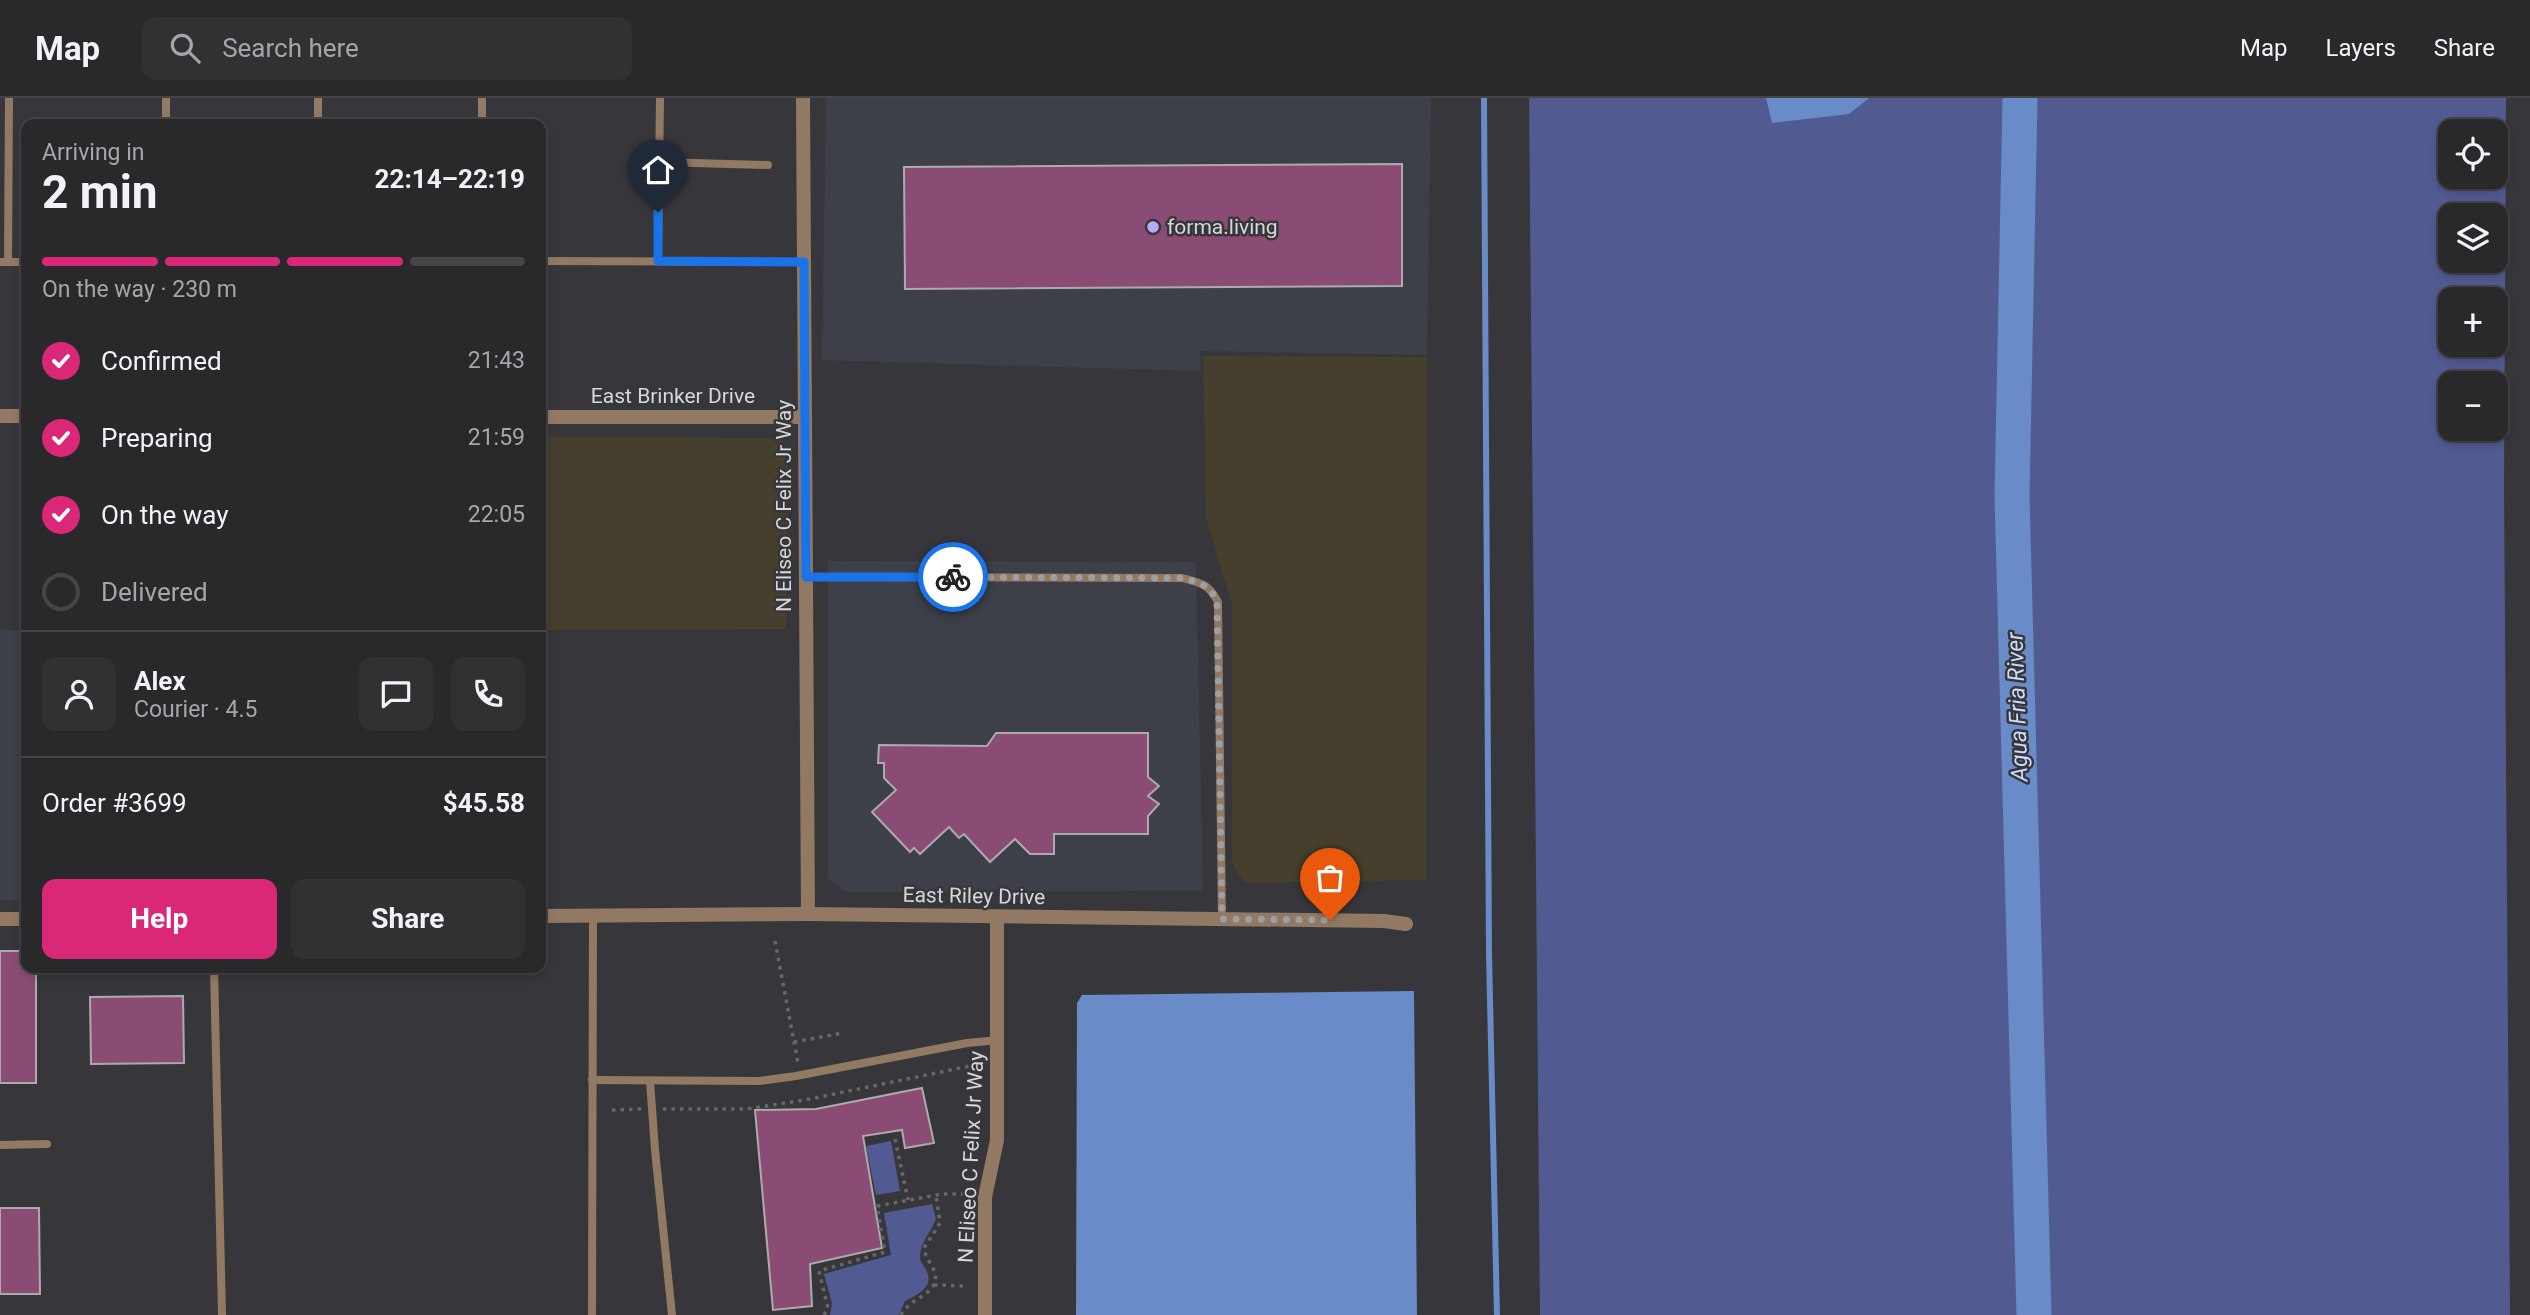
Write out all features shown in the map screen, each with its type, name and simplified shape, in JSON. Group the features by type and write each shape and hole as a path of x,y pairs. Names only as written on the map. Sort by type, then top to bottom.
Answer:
{"street":[{"name":"N Eliseo C Felix Jr Way","path":"803,98 808,914"},
{"path":"0,416 21,416"},
{"name":"East Brinker Drive","path":"546,417 804,417"},
{"name":"East Riley Drive","path":"546,916 808,914 1384,921 1406,924"},
{"name":"N Eliseo C Felix Jr Way","path":"985,1315 985,1197 997,1140 997,917"},
{"path":"0,919 21,919"}],"lane":[{"path":"4,262 9,98"},
{"path":"166,98 166,119"},
{"path":"318,98 318,119"},
{"path":"482,98 482,119"},
{"path":"658,261 660,98"},
{"path":"659,162 768,165"},
{"path":"546,261 804,262"},
{"path":"806,577 1182,578 1211,589 1217,602 1222,919"},
{"path":"592,1315 593,915"},
{"path":"214,973 222,1315"},
{"path":"592,1080 759,1081 967,1043 998,1040"},
{"path":"650,1081 672,1315"},
{"path":"0,1145 47,1144"}],"path":[{"path":"775,941 805,1100"},
{"path":"794,1042 843,1033"},
{"path":"612,1110 747,1109 982,1064"},
{"path":"895,1139 908,1200"},
{"path":"824,1315 828,1308 819,1271 885,1252 877,1206 936,1195 970,1194"},
{"path":"901,1315 910,1302 929,1292 934,1285 936,1275 924,1248 940,1223 936,1195"},
{"path":"934,1285 967,1286"}],"shaded area":[{"path":"826,98 1431,98 1427,355 1200,351 1201,371 822,360"},
{"path":"1529,98 2506,98 2506,119 2438,119 2438,189 2506,189 2505,203 2438,203 2438,273 2505,273 2505,287 2438,287 2438,357 2505,357 2505,371 2438,371 2438,441 2504,441 2510,1315 1540,1315"},
{"path":"1766,98 1869,98 1849,114 1772,123"},
{"path":"1203,356 1427,357 1426,880 1244,883 1232,863 1232,605 1206,518"},
{"path":"546,437 781,438 788,453 786,629 546,630"},
{"path":"828,561 1196,562 1203,891 847,892 828,878"},
{"path":"0,630 21,630 21,900 0,900"},
{"path":"1414,991 1417,1315 1076,1315 1077,1003 1082,995"},
{"path":"891,1141 900,1191 876,1195 866,1146"},
{"path":"932,1204 936,1219 920,1254 928,1276 924,1289 905,1301 899,1315 830,1315 832,1303 824,1274 891,1255 884,1213"}],"building":[{"name":"forma.living","path":"1402,164 1402,286 905,289 904,167"},
{"path":"996,733 1148,733 1148,777 1159,786 1148,796 1159,804 1148,816 1148,834 1054,834 1054,854 1030,854 1015,839 990,862 964,834 959,838 949,827 920,854 914,848 910,852 872,812 896,790 884,778 884,763 878,763 879,745 987,746"},
{"path":"0,951 21,951 21,973 36,973 36,1083 0,1083"},
{"path":"183,996 184,1063 91,1064 90,997"},
{"path":"922,1088 934,1143 905,1148 902,1130 863,1136 882,1248 810,1264 812,1306 773,1310 755,1110 816,1109"},
{"path":"0,1208 39,1208 40,1294 0,1294"}],"waterway":[{"path":"1484,98 1489,954 1497,1315"},
{"name":"Agua Fria River","path":"2020,98 2012,496 2034,1315"}],"way so far":[{"path":"953,577 1182,578 1211,589 1217,602 1222,919 1330,920"}],"place":[{"name":"forma.living","path":"1153,227"}],"route":[{"path":"658,212 658,261 804,262 806,577 953,577"}]}
